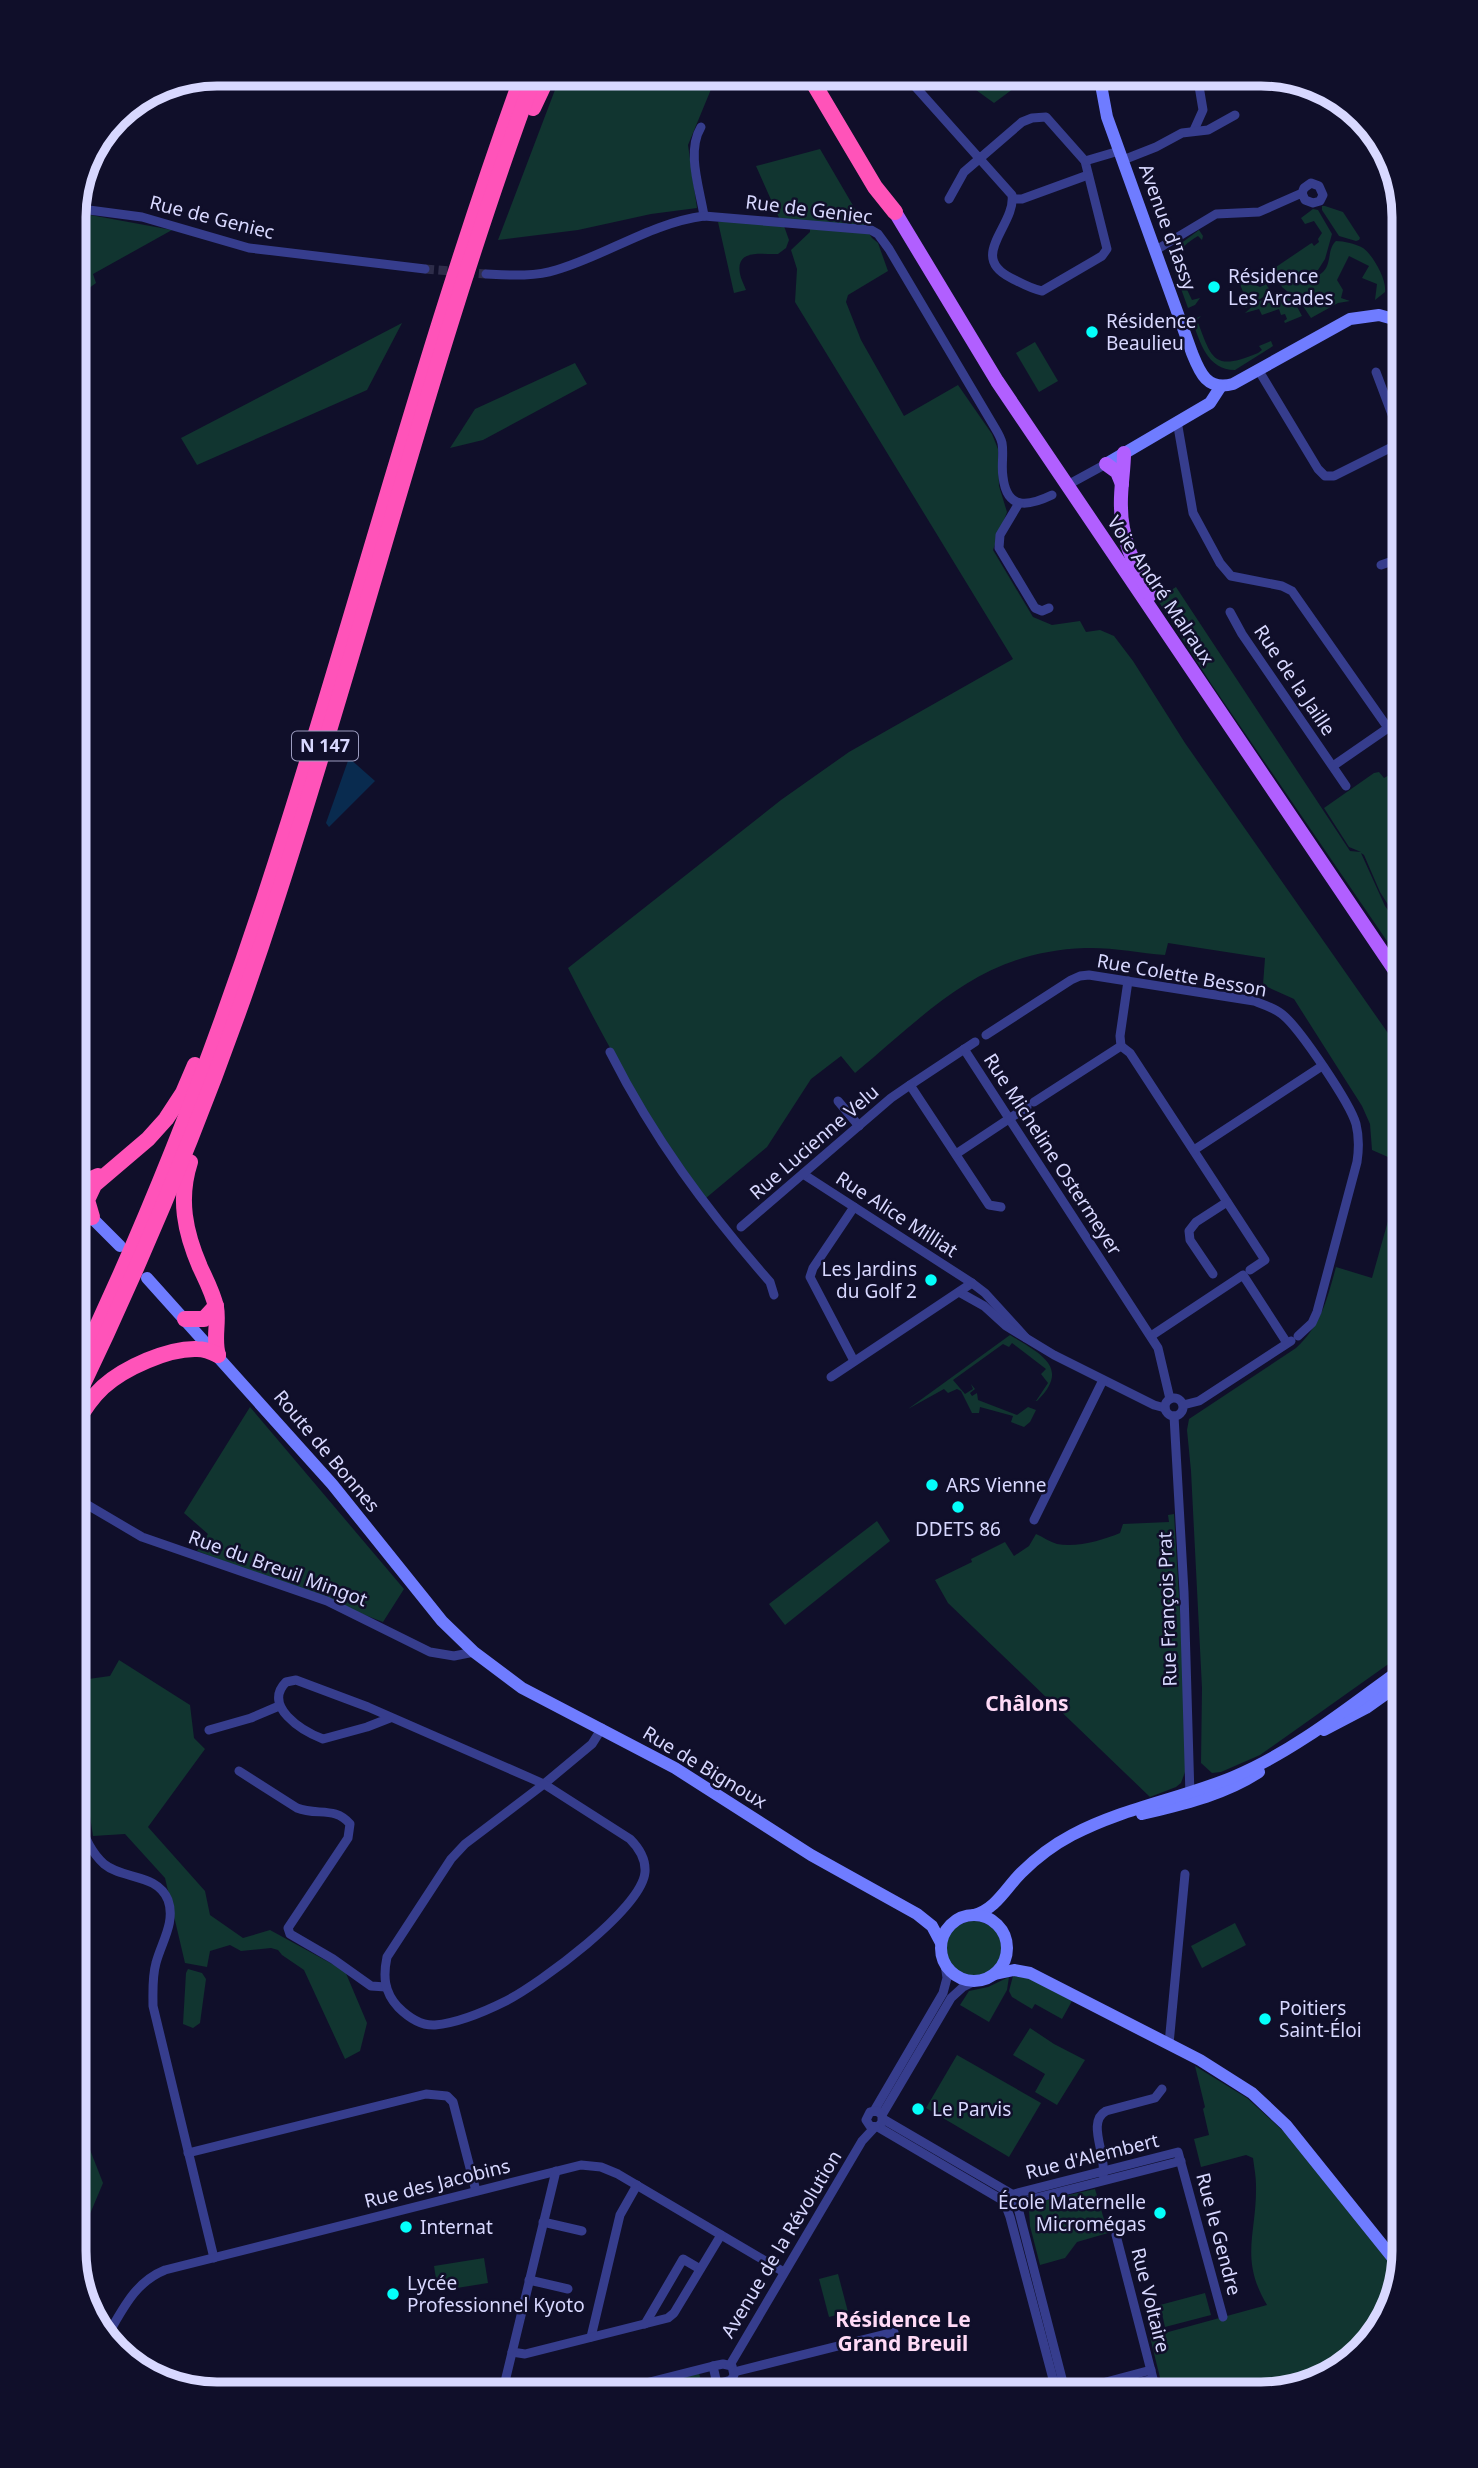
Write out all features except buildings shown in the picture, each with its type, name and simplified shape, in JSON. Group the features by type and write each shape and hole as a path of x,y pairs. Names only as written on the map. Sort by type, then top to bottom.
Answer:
{"highway":[{"name":"N 147","path":"86,1348 150,1204 225,1011 289,823 435,334 519,86"},
{"name":"N 147","path":"86,1377 137,1266 210,1090 297,838 428,399 479,237 531,86"},
{"path":"479,237 544,86"},
{"path":"810,86 857,157"},
{"path":"815,86 875,187 895,212"},
{"path":"827,86 895,212"},
{"path":"86,1218 92,1217 88,1206 89,1193 94,1185 148,1139 166,1119 183,1093 216,1020 225,1011"},
{"path":"86,1408 117,1376 137,1365 181,1351 197,1349 218,1355 216,1306 188,1237 183,1198 186,1174 212,1101 210,1090"},
{"path":"86,1181 112,1168"},
{"path":"181,1351 190,1335 188,1322 204,1319 216,1306"}],"main road":[{"name":"Voie André Malraux","path":"895,212 997,381 1392,965"},
{"path":"1124,453 1121,519 1128,550 1173,643"},
{"path":"1106,464 1117,472 1122,484"}],"street":[{"path":"917,86 1014,199"},
{"name":"Avenue d'Iassy","path":"1100,86 1102,102 1199,371 1217,385"},
{"path":"1194,130 1203,110 1199,86"},
{"path":"1085,161 1156,147 1179,134 1208,130 1235,114"},
{"path":"949,199 961,176 1026,119 1046,117 1085,161 1107,246 1106,251 1102,256 1042,291 1002,273 996,268 992,252 1014,199"},
{"path":"701,127 694,141 704,216"},
{"path":"1014,199 1022,199 1088,175"},
{"path":"1156,250 1216,214 1259,212 1302,193"},
{"name":"Rue de Geniec","path":"86,208 142,218 249,248 425,268"},
{"name":"Rue de Geniec","path":"486,274 516,275 555,271 660,226 704,216 869,229 878,234 995,428 1002,445 1004,484 1011,498 1019,503"},
{"path":"1073,482 1210,403 1217,385 1233,384 1350,318 1379,314 1392,318"},
{"path":"1258,371 1318,469 1325,476 1334,476 1392,447"},
{"path":"1377,372 1392,412"},
{"path":"1178,421 1193,513 1220,563 1231,576 1282,586 1292,591 1388,728"},
{"path":"1049,608 1042,611 1035,608 999,548 1000,535 1019,503 1033,504 1052,495"},
{"path":"1381,565 1392,561"},
{"name":"Rue de la Jaille","path":"1230,612 1242,634 1346,786"},
{"name":"Rue de la Jaille","path":"1333,766 1392,724"},
{"name":"Rue Colette Besson","path":"986,1035 1080,976 1089,975 1254,1001 1271,1007 1296,1028 1348,1106 1356,1123 1359,1145 1357,1162 1312,1323 1292,1340 1199,1401 1183,1405"},
{"path":"1128,981 1121,1046 1130,1053 1265,1261 1151,1336"},
{"path":"964,1049 975,1042"},
{"path":"956,1154 1121,1046"},
{"name":"Rue Micheline Ostermeyer","path":"910,1085 964,1049 1151,1336 1162,1358 1168,1403"},
{"path":"610,1052 674,1164 718,1222 770,1282 774,1295"},
{"path":"1194,1150 1322,1066"},
{"path":"910,1085 989,1205 1001,1207"},
{"name":"Rue Lucienne Velu","path":"741,1227 910,1085"},
{"path":"838,1101 859,1126"},
{"name":"Rue Alice Milliat","path":"803,1174 972,1283"},
{"path":"1222,1289 1190,1240 1189,1231 1196,1222 1227,1202"},
{"path":"853,1206 811,1272 812,1283 854,1361"},
{"path":"86,1211 120,1246"},
{"path":"1247,1273 1292,1340"},
{"name":"Route de Bonnes","path":"148,1278 332,1484 442,1621 474,1652"},
{"path":"831,1377 972,1283 985,1293 1026,1338"},
{"path":"959,1292 984,1306 1006,1326 1054,1355 1154,1405 1178,1399 1183,1405 1180,1414 1174,1416 1167,1413 1168,1403"},
{"path":"1034,1520 1103,1380"},
{"name":"Rue François Prat","path":"1174,1416 1184,1592 1191,1796"},
{"name":"Rue du Breuil Mingot","path":"86,1504 142,1537 327,1601 430,1652 454,1656 474,1652"},
{"name":"Rue de Bignoux","path":"474,1652 522,1688 676,1768 811,1855 917,1914 932,1926 942,1943"},
{"path":"390,1718 326,1739 286,1715 279,1706 278,1694 286,1682 296,1680 369,1707 544,1784 617,1829 640,1849 645,1872 642,1886 636,1894 605,1927 563,1964 531,1987 492,2007 434,2025 419,2023 405,2015 393,2001 386,1987 384,1971 387,1957 451,1860 465,1844 544,1784 592,1744 601,1728"},
{"path":"1377,1694 1392,1680"},
{"path":"1071,1993 1022,1971 995,1974 975,1982 957,1977 945,1964 942,1956 942,1943 947,1929 991,1907 1017,1877 1051,1847 1087,1827 1191,1796 1266,1761 1392,1684"},
{"path":"1377,1694 1392,1687"},
{"path":"209,1730 251,1718 279,1706"},
{"path":"239,1770 297,1808 335,1812 350,1824 348,1838 288,1928 290,1934 334,1959 371,1986 386,1987"},
{"path":"86,1837 105,1864 157,1886 168,1900 168,1928 153,1980 157,2028 214,2258"},
{"path":"1169,2044 1185,1874"},
{"path":"995,1974 1004,1962 1002,1907 1017,1877"},
{"name":"Rue de Bignoux","path":"917,1914 938,1919 968,1917"},
{"path":"968,1917 990,1920 1020,1964 1231,2078 1278,2116 1392,2257"},
{"name":"Avenue de la Révolution","path":"878,2120 943,1993 947,1978 945,1964"},
{"name":"Avenue de la Révolution","path":"732,2368 784,2272 862,2140 878,2120 951,1998 963,1987 975,1982"},
{"path":"1103,2176 1105,2163 1096,2123 1100,2115 1155,2098 1163,2089"},
{"path":"188,2153 426,2094 445,2096 453,2102 476,2192"},
{"name":"Avenue de la Révolution","path":"862,2140 867,2115 878,2120"},
{"path":"878,2120 1011,2200 1063,2382"},
{"name":"Rue d'Alembert","path":"1011,2200 1180,2156"},
{"name":"Rue le Gendre","path":"1180,2156 1223,2317"},
{"name":"Rue des Jacobins","path":"111,2329 131,2296 147,2278 165,2270 575,2166 595,2165 608,2169 784,2272"},
{"path":"505,2382 556,2171"},
{"path":"591,2337 620,2215 637,2185"},
{"path":"1011,2200 1054,2382"},
{"path":"543,2222 582,2231"},
{"path":"512,2352 525,2354 672,2316 721,2235"},
{"name":"Rue Voltaire","path":"1116,2235 1154,2382"},
{"path":"645,2324 683,2259 700,2269"},
{"path":"529,2280 568,2289"},
{"path":"650,2382 713,2366 732,2368 894,2332"},
{"path":"713,2366 717,2382"},
{"path":"724,2382 731,2380 732,2368"},
{"path":"1111,2382 1152,2374"},
{"path":"1129,2382 1152,2374"}],"green space":[{"path":"556,86 712,86 688,145 697,208 651,214 578,230 498,240"},
{"path":"979,86 1017,86 994,103 976,90"},
{"path":"820,149 872,238 878,243 888,271 848,295 846,302 861,340 904,416 958,385 992,434 998,449 999,486 1007,512 993,550 1033,617 1052,625 1080,621 1086,632 1100,630 1114,636 1185,743 1392,1039 1392,1159 1372,1150 1370,1124 1362,1106 1294,999 1263,985 1265,958 1168,943 1165,955 1085,948 1048,952 1015,960 986,973 933,1007 855,1073 841,1056 811,1079 767,1147 706,1198 667,1143 615,1057 568,968 781,800 849,752 1013,659 795,302 797,269 791,250 810,232 810,224 780,220 756,166"},
{"path":"1322,206 1343,212 1359,240 1339,236 1322,210"},
{"path":"1313,209 1318,210 1332,234 1325,259 1318,270 1278,276 1273,269 1310,244 1314,246 1319,242 1322,233 1314,221 1305,224 1301,218"},
{"path":"86,214 172,230 93,274 96,283 86,290"},
{"path":"736,220 784,226 789,240 786,248 778,254 751,255 742,260 740,274 746,290 734,293 718,222"},
{"path":"1199,230 1203,236 1202,240 1198,236 1188,243 1182,250 1178,264 1192,300 1200,298 1195,305 1188,308 1168,253"},
{"path":"1336,241 1353,244 1367,251 1382,275 1385,292 1375,300 1377,284 1362,278 1369,266 1349,256 1337,280 1343,290 1341,298 1350,301 1338,303 1311,318 1301,303 1280,283 1313,277 1323,272"},
{"path":"1252,271 1255,275 1253,284 1260,287 1266,284 1271,292 1246,308 1242,305 1245,297 1240,277"},
{"path":"1280,294 1294,301 1302,316 1285,323 1285,314 1281,315 1279,309 1262,315 1259,309 1245,313 1257,302"},
{"path":"1201,316 1197,320 1211,353 1223,361 1243,359 1258,353 1262,350 1259,346 1271,341 1273,346 1235,370 1225,369 1211,360 1202,345 1192,320"},
{"path":"402,323 367,390 197,465 181,438"},
{"path":"1035,342 1058,381 1039,392 1016,353"},
{"path":"575,363 587,384 483,440 450,448 475,409"},
{"path":"1176,587 1350,851 1361,852 1349,847 1324,808 1374,773 1379,772 1384,778 1392,774 1392,911 1361,853 1385,906 1392,916 1392,948 1210,682 1157,599"},
{"path":"1392,1207 1392,1662 1260,1755 1221,1772 1212,1773 1201,1763 1202,1688 1187,1430 1189,1419 1296,1348 1305,1339 1318,1320 1336,1267 1372,1278"},
{"path":"1010,1335 1048,1362 1052,1379 1037,1401 1048,1383 1041,1374 1046,1369 1012,1343 1009,1347 1003,1344 953,1380 965,1394 973,1389 971,1384 975,1389 970,1393 972,1396 977,1393 978,1400 1017,1415 1028,1407 1036,1410 1024,1427 1011,1422 1013,1416 980,1407 979,1413 972,1413 961,1391 957,1389 948,1393 944,1389 908,1409"},
{"path":"250,1407 404,1589 383,1622 197,1551 208,1534 184,1513"},
{"path":"1174,1514 1186,1732 1185,1772 1181,1783 1176,1787 1150,1797 948,1603 935,1580 1005,1542 1014,1556 1029,1546 1036,1534 1057,1544 1081,1544 1120,1533 1123,1524 1169,1522 1168,1515"},
{"path":"877,1521 890,1541 785,1625 769,1604"},
{"path":"119,1660 190,1705 194,1738 205,1749 148,1827 205,1891 210,1915 243,1938 270,1930 345,1971 367,2023 360,2051 345,2059 304,1970 278,1950 271,1948 241,1951 230,1945 210,1951 207,1967 185,1963 165,1878 125,1834 93,1836 86,1790 86,1679 110,1676"},
{"path":"969,1921 979,1921 994,1929 1000,1938 1000,1960 994,1969 979,1977 969,1977 951,1965 946,1954 946,1944 958,1926"},
{"path":"1235,1923 1246,1945 1202,1968 1191,1946"},
{"path":"188,1969 202,1973 206,1979 200,2023 193,2028 183,2024"},
{"path":"1013,1976 1028,1978 1072,2001 1062,2019 1035,2004 1032,2009 1012,1997 1009,1991"},
{"path":"1009,1977 1007,1990 989,2022 960,2005 969,1991 988,1987"},
{"path":"1030,2028 1085,2060 1057,2105 1035,2092 1045,2074 1013,2055"},
{"path":"957,2055 1041,2103 1009,2157 926,2108"},
{"path":"1195,2066 1247,2098 1293,2140 1391,2264 1385,2294 1370,2324 1348,2350 1319,2369 1287,2380 1270,2382 1161,2382 1150,2337 1267,2305 1251,2259 1256,2202 1253,2158 1246,2155 1201,2167 1194,2139 1209,2135 1203,2109 1205,2107"},
{"path":"86,2140 103,2183 86,2223"},
{"path":"1095,2189 1108,2233 1077,2242 1065,2258 1040,2265 1030,2226 1029,2210 1039,2202"},
{"path":"484,2258 488,2283 438,2291 434,2266"},
{"path":"838,2274 848,2312 829,2317 819,2279"},
{"path":"1205,2293 1211,2315 1165,2327 1160,2305"},
{"path":"699,2373 701,2382 663,2382"}],"water":[{"path":"349,758 375,781 329,827 326,823"}],"tunnel":[{"path":"425,269 486,274"}],"place":[{"name":"Résidence Les Arcades","path":"1214,287"},
{"name":"Résidence Beaulieu","path":"1092,332"},
{"name":"Les Jardins du Golf 2","path":"931,1280"},
{"name":"ARS Vienne","path":"932,1485"},
{"name":"DDETS 86","path":"958,1507"},
{"name":"Poitiers Saint-Éloi","path":"1265,2019"},
{"name":"Le Parvis","path":"918,2109"},
{"name":"École Maternelle Micromégas","path":"1160,2213"},
{"name":"Internat","path":"406,2227"},
{"name":"Lycée Professionnel Kyoto","path":"393,2294"}],"district":[{"name":"Châlons","path":"1027,1704"},
{"name":"Résidence Le Grand Breuil","path":"903,2332"}]}
